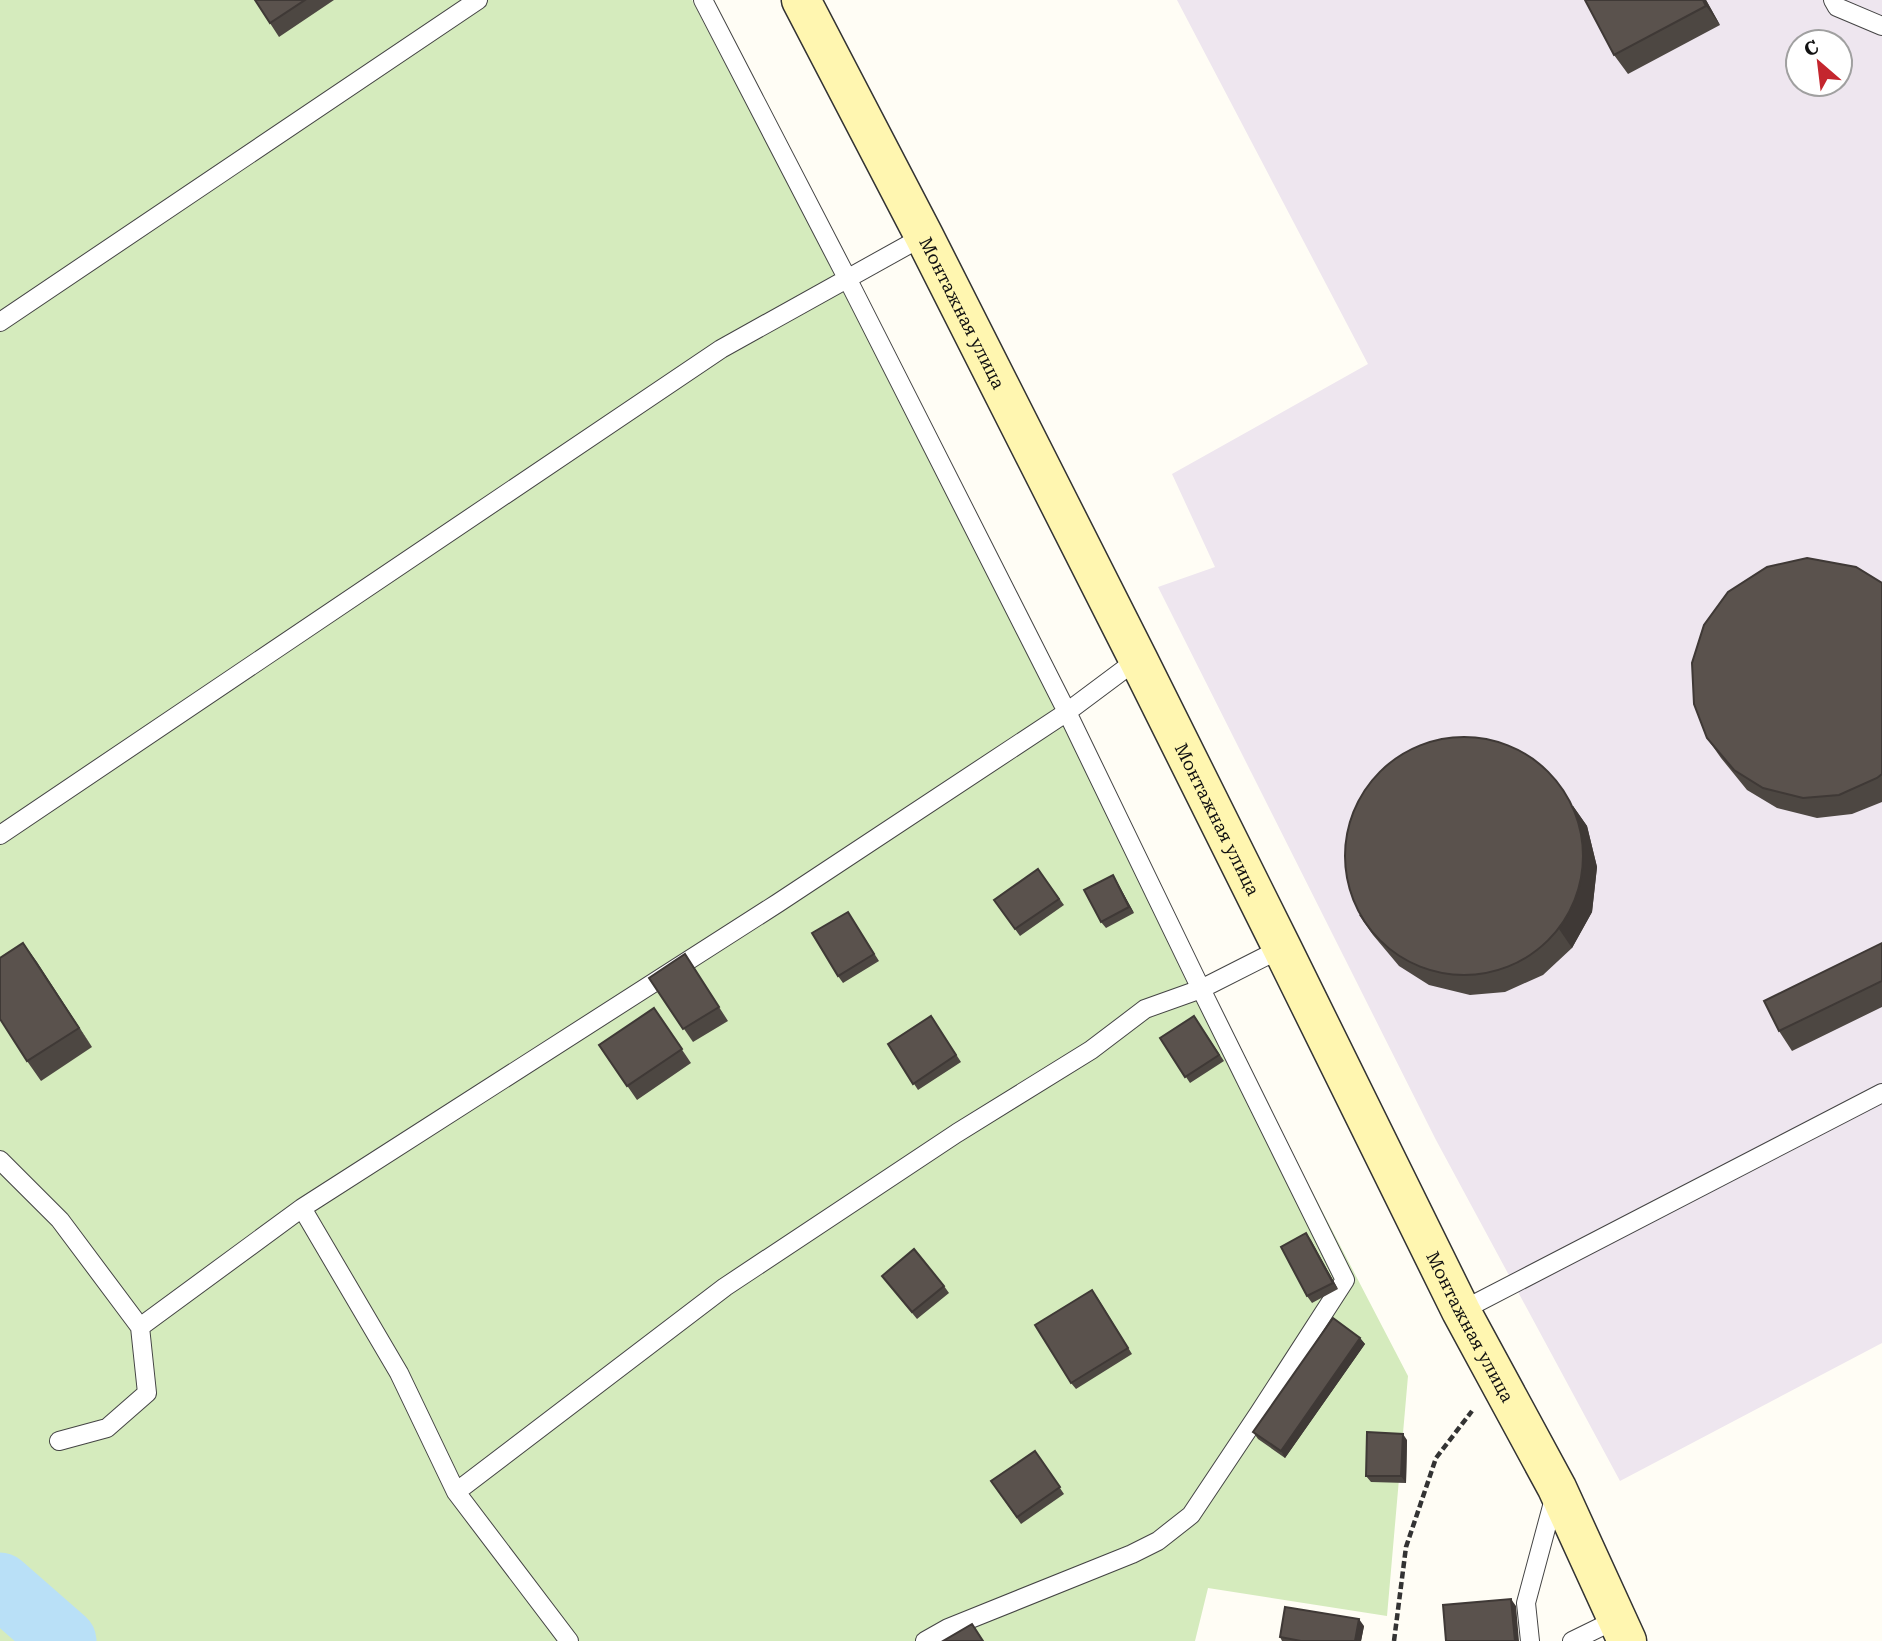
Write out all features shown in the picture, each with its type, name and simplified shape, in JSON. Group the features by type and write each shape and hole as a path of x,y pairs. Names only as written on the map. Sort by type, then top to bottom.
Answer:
{"street":[{"name":"Монтажная улица","path":"801,0 1138,659 1461,1311 1557,1488 1622,1630"}],"lane":[{"path":"0,321 478,0"},
{"path":"703,0 1067,712 1345,1280 1191,1516 1158,1541 1132,1554 948,1628 925,1641"},
{"path":"1833,0 1837,7 1882,26"},
{"path":"0,835 721,349 924,236"},
{"path":"140,1327 302,1208 778,904 1067,712 1138,659"},
{"path":"456,1492 725,1287 957,1133 1091,1050 1145,1009 1201,989 1282,947"},
{"path":"1461,1311 1882,1093"},
{"path":"0,1160 60,1220 140,1327 147,1392 107,1428 58,1441"},
{"path":"302,1208 400,1373 456,1492 569,1641"},
{"path":"1530,1641 1526,1603 1557,1488"},
{"path":"1572,1641 1622,1630"}],"path":[{"path":"1394,1641 1406,1547 1436,1458 1497,1378"}],"shaded area":[{"path":"1177,0 1882,0 1882,1343 1620,1481 1436,1140 1158,587 1215,567 1172,474 1368,364"}],"green space":[{"path":"0,0 692,0 1408,1376 1387,1616 1208,1588 1195,1641 0,1641"}],"building":[{"path":"255,0 305,0 270,23"},
{"path":"1585,0 1703,0 1706,6 1614,55"},
{"path":"1807,558 1856,567 1882,583 1882,774 1839,795 1803,798 1763,788 1734,770 1707,738 1694,704 1692,663 1704,625 1728,592 1767,567"},
{"path":"1464,737 1487,739 1509,746 1530,757 1548,772 1563,790 1574,811 1581,833 1581,879 1574,901 1563,922 1548,940 1530,955 1509,966 1487,973 1464,975 1441,973 1419,966 1398,955 1380,940 1365,922 1354,901 1347,879 1345,856 1347,833 1354,811 1365,790 1380,772 1398,757 1419,746 1441,739"},
{"path":"1038,869 1059,899 1015,929 994,900"},
{"path":"1113,875 1129,907 1101,922 1084,890"},
{"path":"848,912 874,954 838,976 812,933"},
{"path":"23,943 79,1028 27,1061 0,1019 0,958"},
{"path":"1882,943 1882,981 1779,1031 1764,1001"},
{"path":"685,954 719,1007 683,1029 649,978"},
{"path":"654,1008 682,1049 627,1086 599,1045"},
{"path":"931,1016 956,1055 913,1084 888,1044"},
{"path":"1194,1016 1219,1055 1185,1077 1160,1038"},
{"path":"1306,1233 1333,1283 1307,1296 1281,1247"},
{"path":"914,1249 944,1286 912,1312 882,1276"},
{"path":"1092,1290 1128,1348 1071,1383 1035,1325"},
{"path":"1333,1318 1360,1338 1281,1451 1253,1432"},
{"path":"1367,1432 1403,1434 1401,1476 1366,1476"},
{"path":"1035,1451 1060,1487 1017,1517 991,1481"},
{"path":"1511,1599 1515,1641 1446,1641 1443,1605"},
{"path":"1285,1607 1359,1619 1355,1641 1301,1641 1280,1637"},
{"path":"972,1624 983,1641 943,1641"}],"waterway":[{"path":"0,1585 64,1641"}]}
